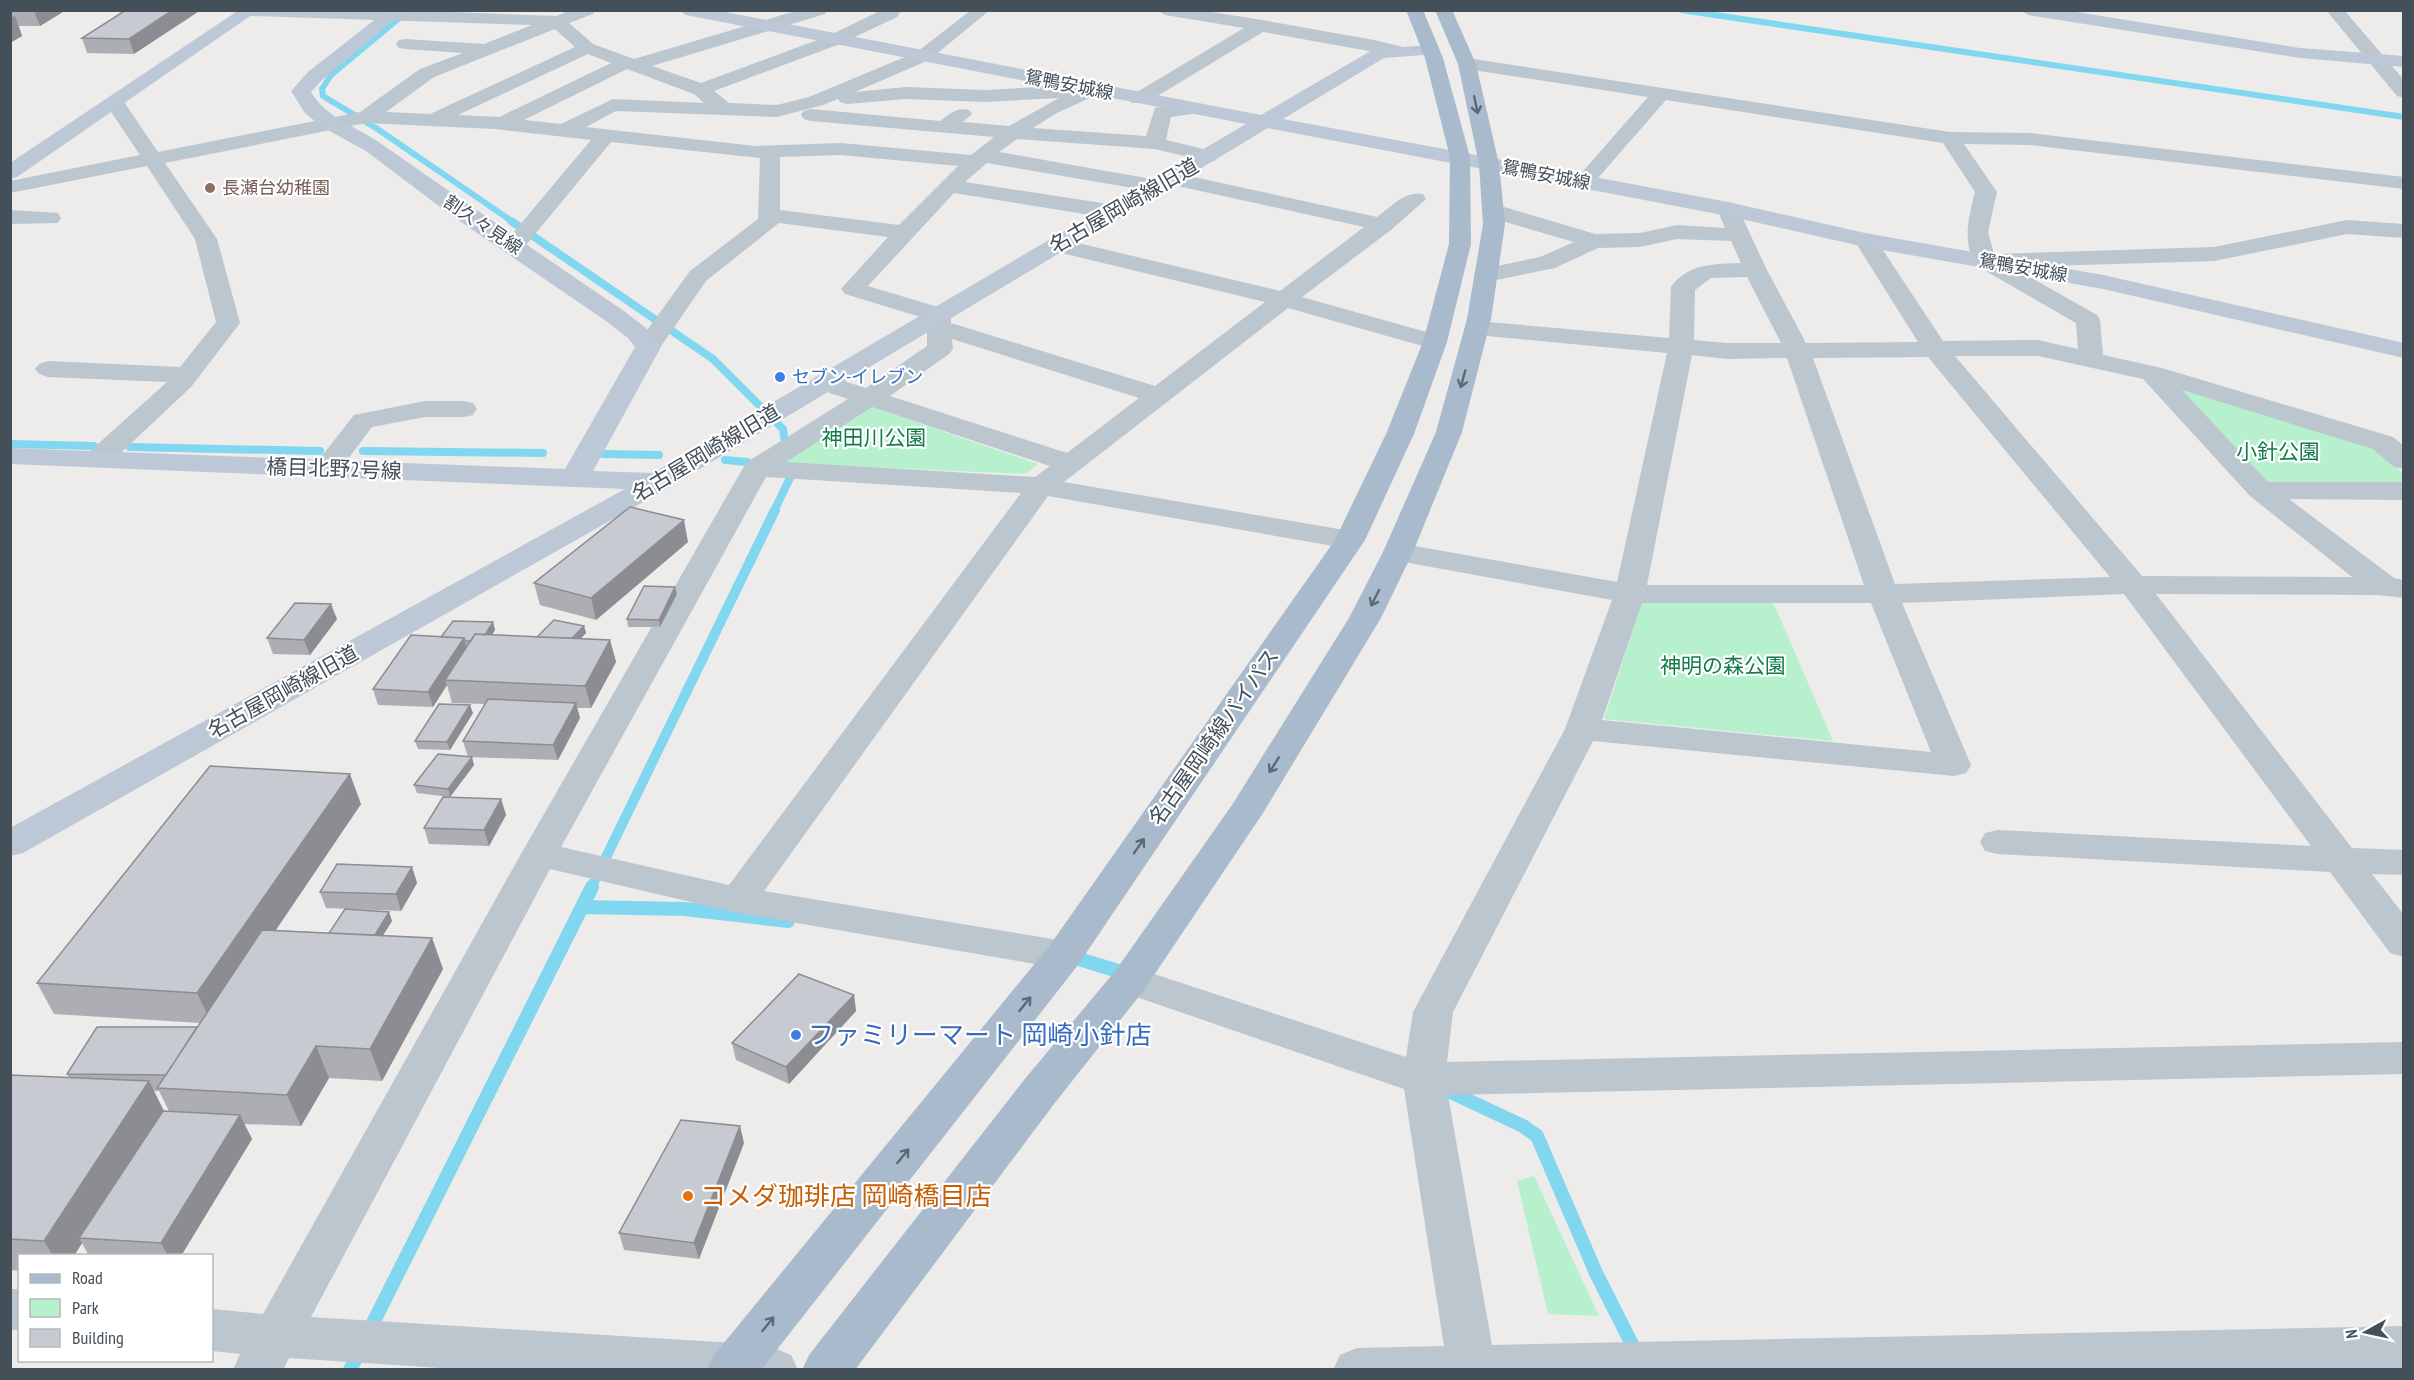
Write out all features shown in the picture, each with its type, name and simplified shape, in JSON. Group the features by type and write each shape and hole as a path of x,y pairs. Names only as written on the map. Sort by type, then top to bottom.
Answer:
{"main road":[{"name":"名古屋岡崎線バイパス","path":"826,1370 1039,1092 1130,980 1245,813 1365,618 1398,552 1449,432 1477,328 1494,224 1493,211 1474,160 1414,10"},
{"name":"名古屋岡崎線バイパス","path":"747,1368 1064,955 1350,540 1400,434 1434,342 1460,244 1474,160 1467,64 1443,10"}],"street":[{"path":"10,173 251,10 396,12 556,21 586,48 701,90 724,109"},
{"path":"366,117 427,73 587,10"},
{"name":"鴛鴨安城線","path":"686,10 1091,90 1728,209 1865,240 2137,289 2403,351"},
{"path":"503,123 630,64 819,10"},
{"path":"777,111 816,101 923,56 982,10"},
{"path":"1165,10 1263,25 1397,51"},
{"path":"2028,10 2300,53 2403,62"},
{"path":"2334,10 2403,92"},
{"name":"割久々見線","path":"396,12 315,76 301,91 312,110 329,123 373,147 456,208 514,245 615,316 637,333 648,347"},
{"path":"701,90 834,40 891,13"},
{"path":"1139,99 1263,25"},
{"path":"405,44 490,49"},
{"path":"433,120 586,48"},
{"name":"名古屋岡崎線旧道","path":"10,844 658,482 824,383 940,321 1057,245 1380,53 1431,50"},
{"path":"1467,64 1950,138 2029,139 2403,183"},
{"path":"816,101 906,93 986,96 1091,90"},
{"path":"1091,90 1037,116 980,159 949,186 853,289 1159,396"},
{"path":"1584,182 1662,93"},
{"path":"944,127 986,96"},
{"path":"99,458 188,375 228,323 206,239 115,103"},
{"path":"564,131 613,105 777,111 944,127 1155,143 1209,156"},
{"path":"1155,143 1162,112 1191,109"},
{"path":"10,187 366,117 503,123 755,152 841,149 980,159 1164,182 1383,225"},
{"path":"514,245 606,135"},
{"path":"1950,138 1986,192 1977,232 1985,261 2088,320 2091,362"},
{"path":"575,477 648,347 698,276 769,221 770,151"},
{"path":"949,186 1115,212"},
{"path":"738,900 1041,486 1415,199"},
{"path":"1582,729 1954,765 1883,594 1798,352 1755,270 1728,209"},
{"path":"1493,211 1594,241 1640,240 1677,232 1739,235"},
{"path":"769,215 905,232"},
{"path":"10,217 50,218"},
{"path":"1985,261 2214,254 2348,227 2403,231"},
{"path":"1865,240 1936,350 2133,585 2403,943"},
{"path":"1486,275 1547,263 1594,241"},
{"path":"1057,245 1286,300 1434,342"},
{"path":"1471,1366 1424,1079 1434,1012 1582,729 1630,594 1681,348 1683,287 1706,271 1755,270"},
{"path":"268,1353 539,854 757,468 869,398 940,349 940,321"},
{"path":"1477,328 1681,348 1798,352 2038,348 2091,362 2152,373 2383,443 2403,461"},
{"path":"48,369 188,375"},
{"path":"2152,373 2260,490 2331,547 2398,594"},
{"path":"824,383 1070,463"},
{"path":"325,470 363,421 453,405"},
{"name":"橋目北野2号線","path":"10,456 658,482"},
{"path":"757,468 1041,486 1350,540"},
{"path":"2260,490 2403,491"},
{"path":"1398,552 1630,594 1883,594 2133,585 2398,594"},
{"path":"1998,842 2403,863"},
{"path":"539,854 738,900 1064,955"},
{"path":"1130,980 1424,1079 2403,1058"},
{"path":"213,1330 268,1353 747,1368"},
{"path":"1357,1370 1471,1366 1701,1365 2403,1347"}],"green space":[{"name":"小針公園","path":"2177,386 2373,445 2403,473 2403,486 2260,485"},
{"name":"神田川公園","path":"869,406 1038,464 1025,474 779,463"},
{"name":"神明の森公園","path":"1642,602 1773,602 1833,741 1604,719"},
{"path":"1534,1176 1599,1316 1548,1314 1517,1181"}],"building":[{"path":"126,10 173,10 129,39 82,38"},
{"path":"630,507 684,520 591,598 534,583"},
{"path":"644,586 675,587 659,620 627,619"},
{"path":"295,603 331,604 304,640 267,638"},
{"path":"554,620 584,626 572,638 537,637"},
{"path":"453,621 493,622 485,635 475,634 471,641 465,641 464,638 441,637"},
{"path":"475,634 610,640 585,686 445,680"},
{"path":"411,635 464,638 428,692 373,689"},
{"path":"488,699 576,703 553,745 463,741"},
{"path":"439,704 470,705 447,742 415,741"},
{"path":"438,754 472,757 448,789 414,785"},
{"path":"210,766 350,774 197,993 37,983"},
{"path":"443,797 501,799 484,830 424,828"},
{"path":"337,864 412,867 396,894 320,892"},
{"path":"345,909 389,912 375,935 329,933"},
{"path":"262,930 432,938 370,1049 316,1046 287,1095 157,1088"},
{"name":"ファミリーマート 岡崎小針店","path":"799,974 854,995 786,1067 732,1043"},
{"path":"97,1027 197,1027 166,1075 67,1074"},
{"path":"10,1075 149,1081 44,1241 10,1239"},
{"path":"163,1111 240,1115 161,1243 79,1238"},
{"name":"コメダ珈琲店 岡崎橋目店","path":"681,1120 740,1126 694,1243 619,1233"}],"waterway":[{"path":"409,10 331,75 322,89 323,96 376,128 513,222"},
{"path":"1681,10 2404,117"},
{"path":"511,221 713,359 783,429 786,451"},
{"path":"10,444 94,446"},
{"path":"130,447 320,451"},
{"path":"363,451 543,453"},
{"path":"603,454 659,455"},
{"path":"725,460 747,462"},
{"path":"774,511 790,478 788,467"},
{"path":"591,888 775,510"},
{"path":"368,1333 592,887"},
{"path":"582,907 685,909 788,921"},
{"path":"1069,956 1128,974"},
{"path":"1444,1089 1523,1126 1537,1136 1596,1273 1645,1370"},
{"path":"350,1370 360,1350"}],"place":[{"name":"長瀬台幼稚園","path":"210,188"},
{"name":"セブン-イレブン","path":"780,377"},
{"name":"ファミリーマート 岡崎小針店","path":"796,1035"},
{"name":"コメダ珈琲店 岡崎橋目店","path":"688,1196"}]}
